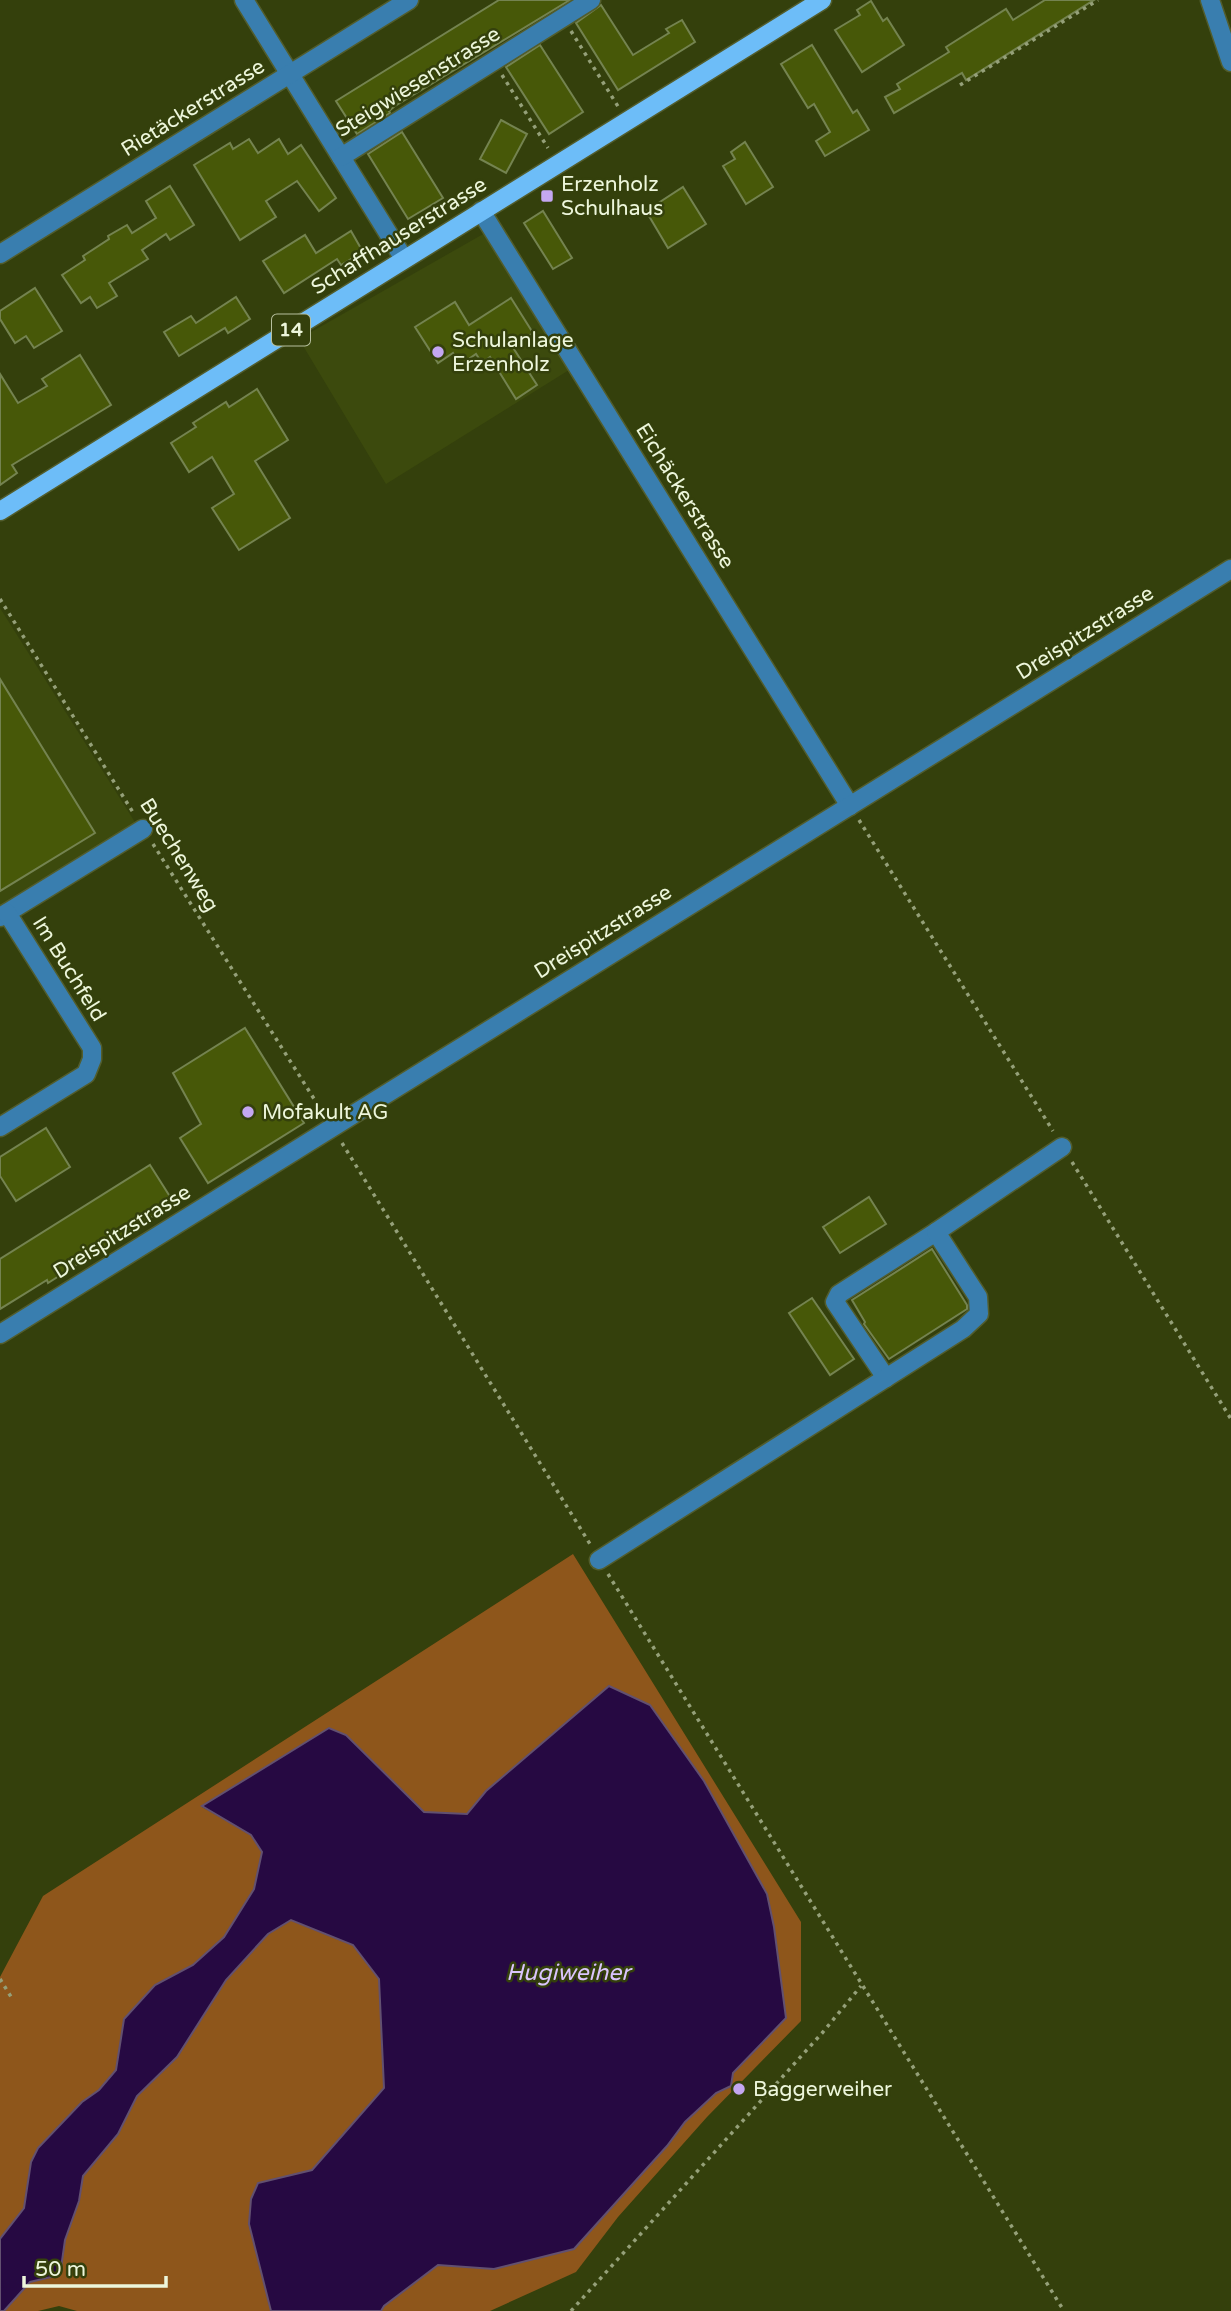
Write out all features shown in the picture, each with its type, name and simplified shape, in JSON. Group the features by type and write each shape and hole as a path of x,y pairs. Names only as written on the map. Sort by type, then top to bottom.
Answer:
{"main road":[{"name":"Schaffhauserstrasse","path":"0,511 821,0"}],"street":[{"name":"Steigwiesenstrasse","path":"244,0 404,259"},
{"name":"Rietäckerstrasse","path":"0,254 410,0"},
{"name":"Steigwiesenstrasse","path":"341,157 591,0"},
{"path":"1210,0 1231,62"},
{"name":"Eichäckerstrasse","path":"481,211 850,806"},
{"name":"Dreispitzstrasse","path":"0,1334 1231,569"},
{"path":"4,915 143,829"},
{"name":"Im Buchfeld","path":"0,1127 86,1074 92,1059 92,1048 4,915"},
{"path":"886,1378 835,1302 839,1294 1062,1147"},
{"path":"599,1560 963,1329 979,1314 978,1297 936,1232"}],"path":[{"path":"960,85 1098,0"},
{"path":"563,18 620,109"},
{"path":"493,61 551,152"},
{"name":"Buechenweg","path":"0,599 332,1127"},
{"path":"850,806 1231,1419"},
{"path":"0,1979 13,2000"},
{"path":"571,2311 823,2032 861,1986 1064,2311"}],"shaded area":[{"name":"Schulanlage Erzenholz","path":"492,229 577,365 386,484 299,339"},
{"path":"0,608 138,827 0,913"},
{"path":"573,1554 801,1922 801,2021 707,2117 618,2217 576,2272 490,2311 381,2311 438,2265 494,2269 574,2249 667,2146 685,2122 716,2093 728,2088 733,2073 786,2018 767,1894 704,1781 649,1705 486,1791 467,1814 424,1812 346,1735 202,1807 252,1835 262,1852 254,1889 224,1937 193,1965 155,1985 124,2019 116,2070 99,2090 82,2103 38,2148 31,2162 24,2208 0,2239 0,1977 43,1896"},
{"path":"291,1920 354,1945 379,1979 384,2088 312,2170 258,2183 249,2224 271,2311 77,2311 59,2306 38,2311 4,2311 30,2282 60,2275 65,2240 79,2201 83,2176 118,2134 137,2096 177,2057 226,1980 268,1934"}],"water":[{"name":"Hugiweiher","path":"609,1686 650,1705 704,1781 767,1894 786,2018 733,2073 731,2086 716,2093 685,2122 667,2146 574,2249 494,2269 438,2265 381,2311 271,2311 249,2224 251,2199 258,2183 312,2170 384,2088 379,1979 353,1945 291,1920 268,1934 226,1980 177,2057 137,2096 118,2134 83,2176 79,2201 65,2240 60,2275 30,2282 4,2311 0,2311 0,2239 24,2208 31,2162 38,2148 82,2102 99,2090 116,2070 124,2019 155,1985 193,1965 224,1937 254,1889 262,1852 251,1835 202,1806 329,1728 346,1735 424,1812 467,1814 486,1791"}],"building":[{"path":"499,0 570,0 395,106 390,113 357,134 336,101"},
{"path":"1045,0 1094,0 966,80 962,73 894,113 885,97 900,89 897,84 949,52 946,47 1006,9 1013,20"},
{"path":"871,1 883,21 887,18 904,45 862,72 835,30 860,15 857,10"},
{"path":"601,5 633,55 669,33 666,29 682,20 695,42 618,90 576,23"},
{"path":"540,45 583,112 549,134 506,67"},
{"path":"812,45 853,113 857,110 869,130 825,156 816,141 830,132 814,104 808,108 781,64"},
{"path":"501,120 527,134 506,173 480,159"},
{"path":"402,132 443,198 408,219 368,154"},
{"path":"249,139 258,153 279,139 288,154 301,145 336,198 319,211 297,181 266,201 276,217 240,240 194,165 230,143 233,149"},
{"path":"745,142 773,187 746,204 723,166 735,159 731,152"},
{"path":"170,186 194,225 170,240 166,234 142,250 148,259 109,283 117,296 97,308 90,297 81,303 62,275 85,260 83,256 109,239 108,236 127,225 132,233 156,218 146,201"},
{"path":"683,187 706,224 668,248 646,211"},
{"path":"543,211 572,258 553,269 524,223"},
{"path":"351,231 363,252 341,265 337,259 284,293 263,261 305,235 316,253"},
{"path":"35,288 62,331 34,348 26,336 15,343 0,319 0,311"},
{"path":"236,297 250,319 228,333 225,328 179,356 164,332 191,316 196,323"},
{"path":"511,298 533,333 512,346 537,385 516,399 490,357 482,363 476,354 460,365 453,353 438,363 415,327 455,302 469,325"},
{"path":"80,355 111,405 12,465 17,473 0,485 0,374 18,403 47,386 42,379"},
{"path":"257,389 288,440 255,461 290,518 239,550 212,508 234,494 212,457 189,472 171,443 196,427 193,423 226,402 229,407"},
{"path":"0,679 95,833 0,891"},
{"name":"Mofakult AG","path":"245,1028 304,1123 208,1183 180,1138 201,1124 173,1073"},
{"path":"46,1128 70,1167 16,1201 0,1176 0,1157"},
{"path":"150,1165 174,1203 48,1283 47,1280 0,1309 0,1259"},
{"path":"869,1197 886,1224 840,1253 823,1227"},
{"path":"932,1249 967,1309 889,1359 864,1324 852,1300"},
{"path":"812,1298 854,1359 830,1375 789,1313"}],"place":[{"name":"Erzenholz Schulhaus","path":"547,196"},
{"name":"Schulanlage Erzenholz","path":"438,352"},
{"name":"Mofakult AG","path":"248,1112"},
{"name":"Baggerweiher","path":"739,2089"}]}
